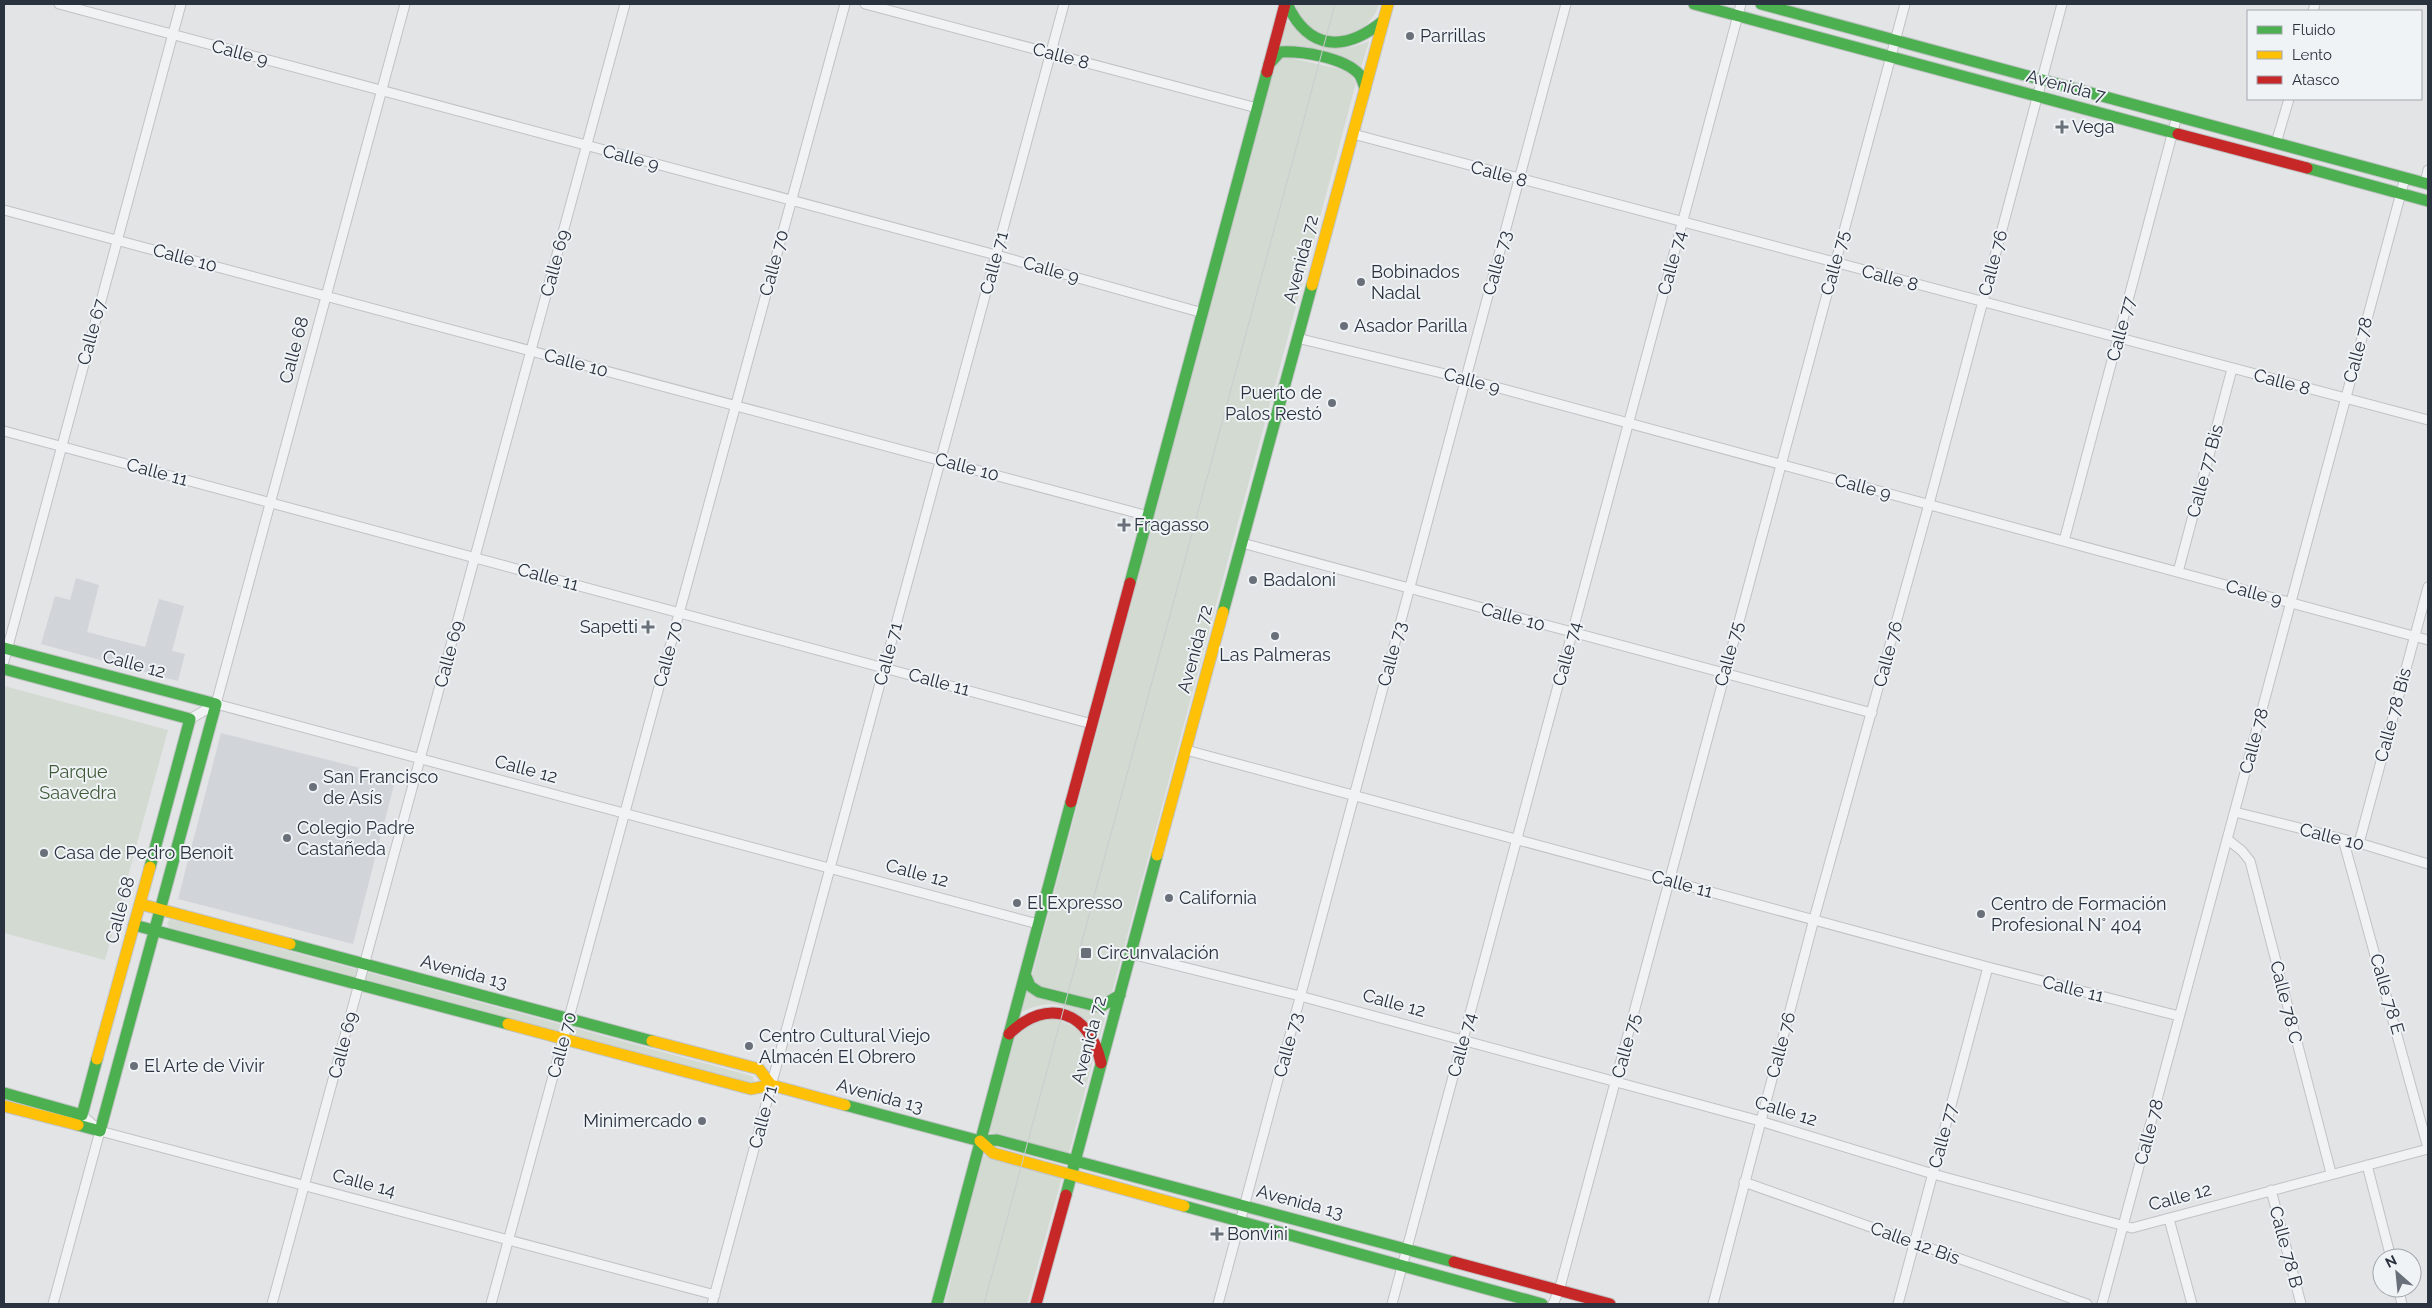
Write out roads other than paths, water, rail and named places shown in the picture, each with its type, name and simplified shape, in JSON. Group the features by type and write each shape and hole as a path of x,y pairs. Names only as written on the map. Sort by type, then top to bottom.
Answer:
{"main road":[{"path":"1286,4 1298,25 1310,35 1325,42 1341,44 1357,41 1371,33 1383,21"},
{"path":"937,1304 1286,4"},
{"name":"Avenida 72","path":"1036,1304 1388,4"},
{"name":"Avenida 7","path":"1694,4 2428,201"},
{"name":"Avenida 7","path":"1761,4 2426,184"},
{"path":"1269,64 1280,52 1293,51 1350,66 1359,74 1365,88"},
{"name":"Calle 12","path":"5,648 216,704"},
{"path":"4,669 190,719"},
{"name":"Calle 68","path":"100,1131 216,704"},
{"name":"Calle 68","path":"82,1115 190,719"},
{"name":"Avenida 13","path":"140,904 759,1069 771,1085"},
{"name":"Avenida 13","path":"134,925 751,1090 771,1085 980,1141 997,1140 1075,1160 1610,1304"},
{"path":"1025,974 1030,986 1039,992 1092,1005 1100,1006 1120,995"},
{"path":"1008,1034 1020,1022 1035,1014 1046,1012 1075,1018 1085,1026 1093,1037 1101,1063"},
{"path":"4,1093 82,1115"},
{"name":"Calle 14","path":"4,1106 100,1131"},
{"name":"Avenida 13","path":"980,1141 993,1153 1402,1268 1542,1304"}],"street":[{"name":"Calle 9","path":"59,4 1203,312"},
{"name":"Calle 67","path":"4,661 5,648 62,446 181,4"},
{"name":"Calle 68","path":"216,704 405,4"},
{"name":"Calle 69","path":"272,1304 625,4"},
{"name":"Calle 70","path":"491,1304 845,4"},
{"name":"Calle 8","path":"866,4 1257,108"},
{"name":"Calle 71","path":"712,1304 1064,4"},
{"name":"Calle 73","path":"1218,1304 1566,4"},
{"name":"Calle 74","path":"1392,1304 1741,4"},
{"name":"Calle 75","path":"1553,1304 1559,1291 1616,1082 1905,4"},
{"name":"Calle 76","path":"1713,1304 1814,919 1929,504 2062,4"},
{"path":"2276,143 2288,100"},
{"name":"Calle 77","path":"2064,541 2177,116"},
{"name":"Calle 8","path":"1352,134 2428,420"},
{"path":"2426,184 2428,170"},
{"name":"Calle 78","path":"2102,1304 2405,178"},
{"name":"Calle 10","path":"4,210 1148,516"},
{"name":"Calle 9","path":"1297,338 1466,379 2428,640"},
{"name":"Calle 77 Bis","path":"2178,572 2232,369"},
{"name":"Calle 11","path":"4,431 1092,724"},
{"name":"Calle 10","path":"1242,543 1872,713"},
{"name":"Calle 78 Bis","path":"2359,843 2428,586"},
{"path":"190,719 216,704"},
{"name":"Calle 12","path":"216,704 1038,924"},
{"name":"Calle 11","path":"1186,750 1988,967 2179,1016"},
{"name":"Calle 10","path":"2235,812 2359,843 2428,864"},
{"name":"Calle 78 C","path":"2228,839 2250,861 2331,1173"},
{"name":"Calle 78 E","path":"2343,839 2428,1149"},
{"name":"Calle 12","path":"1131,954 1300,996 1760,1121 1933,1174 2124,1227 2132,1228 2331,1173 2428,1149"},
{"name":"Calle 77","path":"1898,1304 1988,967"},
{"path":"82,1115 100,1131"},
{"name":"Calle 68","path":"52,1304 100,1131"},
{"name":"Calle 14","path":"100,1131 714,1295"},
{"path":"2367,1164 2388,1248"},
{"name":"Calle 12 Bis","path":"1744,1182 2086,1304"},
{"name":"Calle 78 B","path":"2271,1190 2301,1304"},
{"path":"2169,1218 2192,1304"}],"tram line":[{"path":"984,1304 1335,4"}],"place":[{"name":"Parrillas","path":"1410,36"},
{"name":"Vega","path":"2062,127"},
{"name":"Bobinados Nadal","path":"1361,282"},
{"name":"Asador Parilla","path":"1344,326"},
{"name":"Puerto de Palos Restó","path":"1332,403"},
{"name":"Fragasso","path":"1124,525"},
{"name":"Badaloni","path":"1253,580"},
{"name":"Sapetti","path":"648,627"},
{"name":"Las Palmeras","path":"1275,636"},
{"name":"San Francisco de Asís","path":"313,787"},
{"name":"Colegio Padre Castañeda","path":"287,838"},
{"name":"Casa de Pedro Benoit","path":"44,853"},
{"name":"California","path":"1169,898"},
{"name":"El Expresso","path":"1017,903"},
{"name":"Centro de Formación Profesional N° 404","path":"1981,914"},
{"name":"Circunvalación","path":"1086,953"},
{"name":"Centro Cultural Viejo Almacén El Obrero","path":"749,1046"},
{"name":"El Arte de Vivir","path":"134,1066"},
{"name":"Minimercado","path":"702,1121"},
{"name":"Bonvini","path":"1217,1234"}],"park label":[{"name":"Parque Saavedra","path":"78,782"}]}
